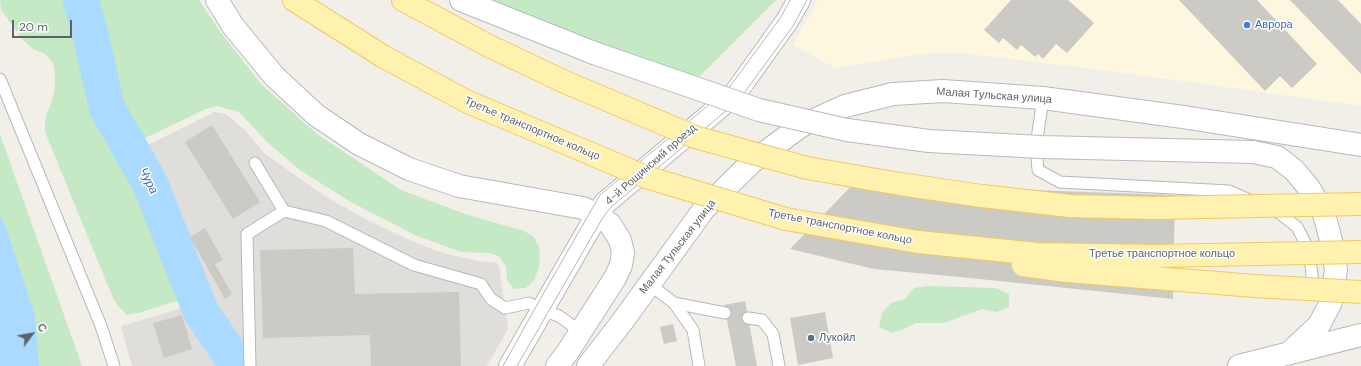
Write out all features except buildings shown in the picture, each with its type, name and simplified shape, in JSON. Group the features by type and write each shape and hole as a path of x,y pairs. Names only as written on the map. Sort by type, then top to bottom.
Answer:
{"main road":[{"path":"217,0 233,26 274,76 316,115 359,144 409,169 459,186 583,208 610,224 620,240 623,253 621,265 615,278 558,366"},
{"name":"Третье транспортное кольцо","path":"294,0 384,57 468,102 646,177 786,219 918,242 1045,254 1155,256 1361,252"},
{"path":"403,0 489,46 565,82 695,137 807,168 982,196 1070,206 1154,208 1361,204"},
{"path":"461,0 594,53 759,110 847,130 936,141 1041,147 1253,152 1276,157 1294,170 1309,188 1324,214 1332,244 1336,270 1331,302 1319,326 1289,353"},
{"name":"4-й Рощинский проезд","path":"510,366 605,202 734,95 787,21 799,0"},
{"name":"Малая Тульская улица","path":"622,322 704,209 752,162 802,126 826,114 845,106 893,94 943,91 1043,98 1184,117 1361,145"},
{"path":"918,242 1006,263 1067,272 1255,286 1361,292"},
{"path":"588,366 622,322"},
{"path":"605,366 608,352 622,322"},
{"path":"1241,366 1361,335"}],"lane":[{"path":"0,79 98,318 114,366"},
{"path":"1043,98 1036,146 1038,170 1060,182 1229,191 1278,212 1297,227 1309,250 1313,283 1331,302"},
{"path":"255,163 284,211"},
{"path":"250,366 247,234 284,211 326,221 414,265 481,284 491,299 505,308 529,303 542,310 559,316 581,332"},
{"path":"649,284 674,303 693,330 699,366"},
{"path":"674,303 725,314"},
{"path":"748,318 762,320 773,334 779,366"}],"shaded area":[{"path":"818,0 1361,0 1361,106 1124,73 963,53 929,53 836,68 793,45"},
{"path":"215,112 226,114 245,130 264,153 292,173 328,198 369,221 414,242 443,253 478,261 496,263 499,266 508,329 487,366 132,366 121,326 209,300 146,146"}],"green space":[{"path":"0,0 199,0 219,30 261,84 317,134 401,190 465,214 524,231 534,237 539,247 540,259 534,280 526,288 514,289 507,280 506,267 500,257 490,253 461,252 415,235 351,202 301,171 268,143 239,112 217,106 206,109 145,138 141,142 141,154 197,286 192,296 139,313 127,315 113,298 45,132 45,120 55,86 53,63 45,54 33,49 23,40 1,10"},
{"path":"491,0 776,0 698,78 614,51"},
{"path":"0,134 82,366 0,366"},
{"path":"927,286 996,288 1009,294 1009,307 996,312 982,309 944,323 916,323 892,333 879,327 882,313 891,303 905,299 914,288"}],"water":[{"path":"0,216 4,223 35,317 39,366 0,366"}],"waterway":[{"name":"Чура","path":"81,0 107,108 150,183 201,312 231,356"}],"tram line":[{"path":"503,366 600,195 728,89 781,17 790,0"},
{"path":"517,366 602,219 611,207 739,100 793,26 807,0"}],"place":[{"name":"Аврора","path":"1247,25"},
{"name":"Лукойл","path":"811,338"}]}
